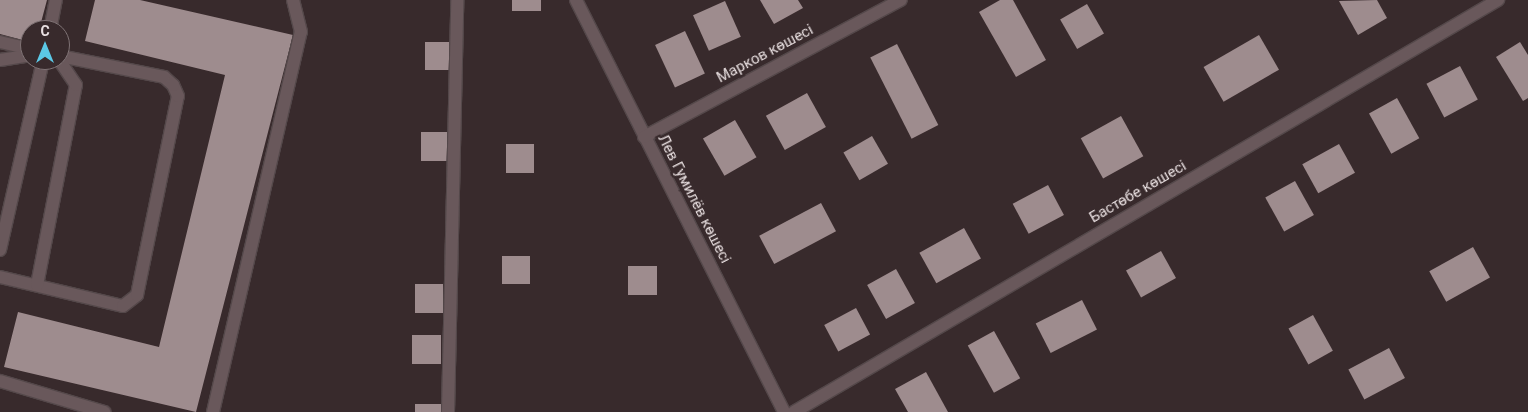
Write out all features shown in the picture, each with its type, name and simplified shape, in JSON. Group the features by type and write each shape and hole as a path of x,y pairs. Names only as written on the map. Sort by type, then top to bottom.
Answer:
{"street":[{"path":"52,20 56,0"},
{"path":"212,412 301,32 293,0"},
{"path":"448,412 457,0"},
{"name":"Лев Гумилёв көшесі","path":"576,0 784,412"},
{"name":"Марков көшесі","path":"644,137 900,0"},
{"name":"Бастөбе көшесі","path":"794,412 1498,0"},
{"path":"0,42 20,47"},
{"path":"0,60 20,57"},
{"path":"0,277 123,306 137,295 178,96 174,85 164,77 70,58"},
{"path":"0,250 41,70"},
{"path":"37,285 76,85 66,70"},
{"path":"0,381 104,412"}],"building":[{"path":"0,0 47,0 42,20 20,20 20,39 0,34"},
{"path":"95,0 140,0 293,35 196,412 4,367 18,312 159,347 225,75 85,41"},
{"path":"512,0 541,0 541,11 512,11"},
{"path":"760,0 798,0 803,8 774,24"},
{"path":"1000,0 1013,0 1046,60 1016,77 979,12"},
{"path":"1377,0 1387,18 1358,35 1339,1"},
{"path":"725,1 741,37 709,51 693,15"},
{"path":"1087,4 1104,33 1077,49 1060,20"},
{"path":"685,31 705,74 675,88 655,45"},
{"path":"1259,35 1279,70 1224,102 1204,67"},
{"path":"425,42 454,42 454,70 425,70"},
{"path":"1520,42 1528,55 1528,98 1523,101 1496,57"},
{"path":"897,44 938,125 912,139 870,58"},
{"path":"1460,66 1478,100 1444,117 1426,84"},
{"path":"807,93 826,127 785,150 766,116"},
{"path":"1397,98 1419,138 1391,154 1369,114"},
{"path":"1121,116 1143,156 1103,179 1081,138"},
{"path":"735,120 756,157 724,176 703,138"},
{"path":"421,132 450,132 450,161 421,161"},
{"path":"872,136 888,164 859,180 843,152"},
{"path":"506,144 534,144 534,173 506,173"},
{"path":"1339,144 1355,173 1318,193 1302,164"},
{"path":"1295,181 1314,215 1284,232 1265,197"},
{"path":"1048,185 1064,215 1029,234 1013,204"},
{"path":"821,203 836,231 774,264 759,236"},
{"path":"964,228 981,259 936,283 919,253"},
{"path":"1473,247 1490,278 1446,302 1429,271"},
{"path":"1161,251 1176,278 1141,298 1126,270"},
{"path":"502,256 530,256 530,284 502,284"},
{"path":"628,266 657,266 657,295 628,295"},
{"path":"896,269 915,303 886,319 867,285"},
{"path":"415,284 443,284 443,313 415,313"},
{"path":"1082,300 1097,329 1051,353 1036,324"},
{"path":"856,308 870,334 838,351 824,325"},
{"path":"1313,315 1333,351 1308,364 1289,329"},
{"path":"994,331 1020,378 994,393 968,346"},
{"path":"412,335 441,335 441,364 412,364"},
{"path":"1389,348 1405,378 1364,400 1348,370"},
{"path":"926,372 948,412 908,412 895,389"},
{"path":"415,404 443,404 443,412 415,412"}]}
